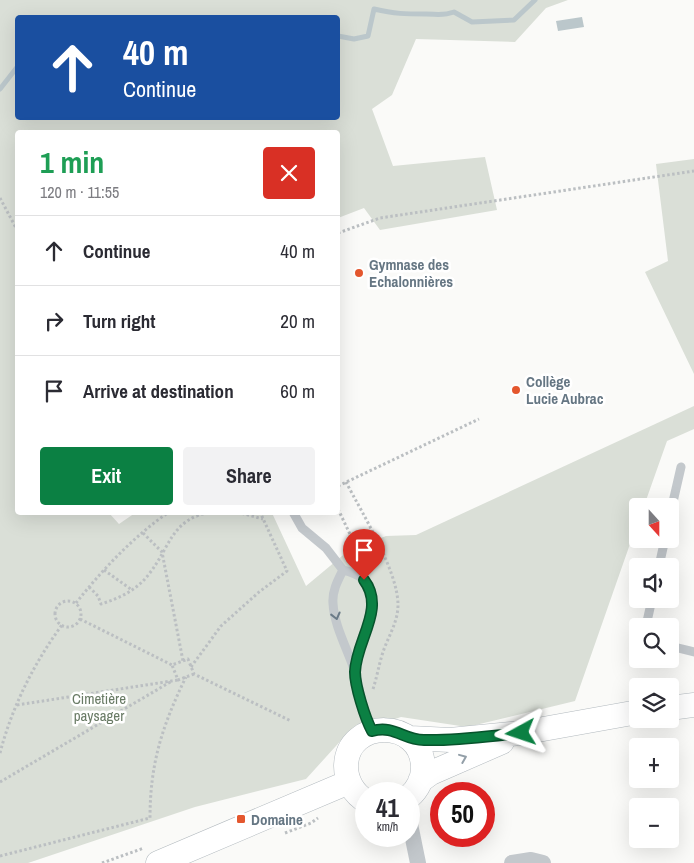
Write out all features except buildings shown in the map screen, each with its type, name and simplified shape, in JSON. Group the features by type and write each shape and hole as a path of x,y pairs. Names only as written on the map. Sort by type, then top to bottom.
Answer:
{"main road":[{"path":"679,707 694,705"},
{"path":"410,738 450,740 521,733 629,714"},
{"path":"355,792 349,782 346,768 348,755 360,738 372,731 395,730 410,738 418,748 422,758 423,770 418,782"},
{"path":"420,784 431,773 521,733"},
{"path":"158,863 349,782"}],"street":[{"path":"415,847 418,863"},
{"path":"512,863 531,860 543,863"}],"lane":[{"path":"674,498 681,467"},
{"path":"295,515 302,528 326,548 343,570 352,572 364,580 373,599 372,613 362,639 355,673"},
{"path":"343,570 335,587 332,602 372,731"},
{"path":"679,648 694,652"}],"path":[{"path":"340,232 380,218 694,171"},
{"path":"0,198 15,226"},
{"path":"340,485 480,419"},
{"path":"346,482 380,547 392,577 398,604 396,619 383,652 371,696 363,704"},
{"path":"340,513 360,554"},
{"path":"76,603 104,570 165,515"},
{"path":"89,587 98,596 101,604 114,600 132,590 150,573 177,530 204,515"},
{"path":"248,515 263,519"},
{"path":"191,667 221,626 259,592 287,571 261,515"},
{"path":"143,533 162,552 183,661"},
{"path":"104,570 132,590"},
{"path":"68,600 76,603 81,610 80,619 74,625 62,625 56,619 57,607 68,600"},
{"path":"80,619 172,665 178,680"},
{"path":"0,753 17,705 36,662 62,625"},
{"path":"172,665 188,659 194,674 291,721"},
{"path":"17,705 178,680 194,674"},
{"path":"0,856 150,818 151,779 156,751 170,710 186,677"},
{"path":"0,782 172,681"}],"green space":[{"name":"Cimetière paysager","path":"0,0 568,0 546,8 515,42 416,39 392,95 372,109 393,166 485,157 497,210 380,230 364,208 340,217 340,130 15,130 15,515 111,515 119,524 132,515 273,515 306,586 348,551 386,536 416,535 694,406 694,429 667,441 647,498 629,498 629,547 575,701 467,727 401,717 345,736 306,779 195,807 28,863 0,863"},
{"path":"694,159 694,374 645,272 668,261 656,164"}],"shaded area":[{"path":"582,17 584,27 558,31 556,21"}],"waterway":[{"path":"340,36 354,39 368,36 374,9 406,14 443,14 454,12 472,22 514,20 535,0"},
{"path":"0,89 15,70"}],"place":[{"name":"Gymnase des Echalonnières","path":"359,273"},
{"name":"Collège Lucie Aubrac","path":"516,390"},
{"name":"Domaine","path":"241,819"}],"route":[{"path":"364,580 372,592 372,613 362,639 355,673 365,714 372,731 383,729 395,730 410,738 422,740 450,740 521,733"}]}
